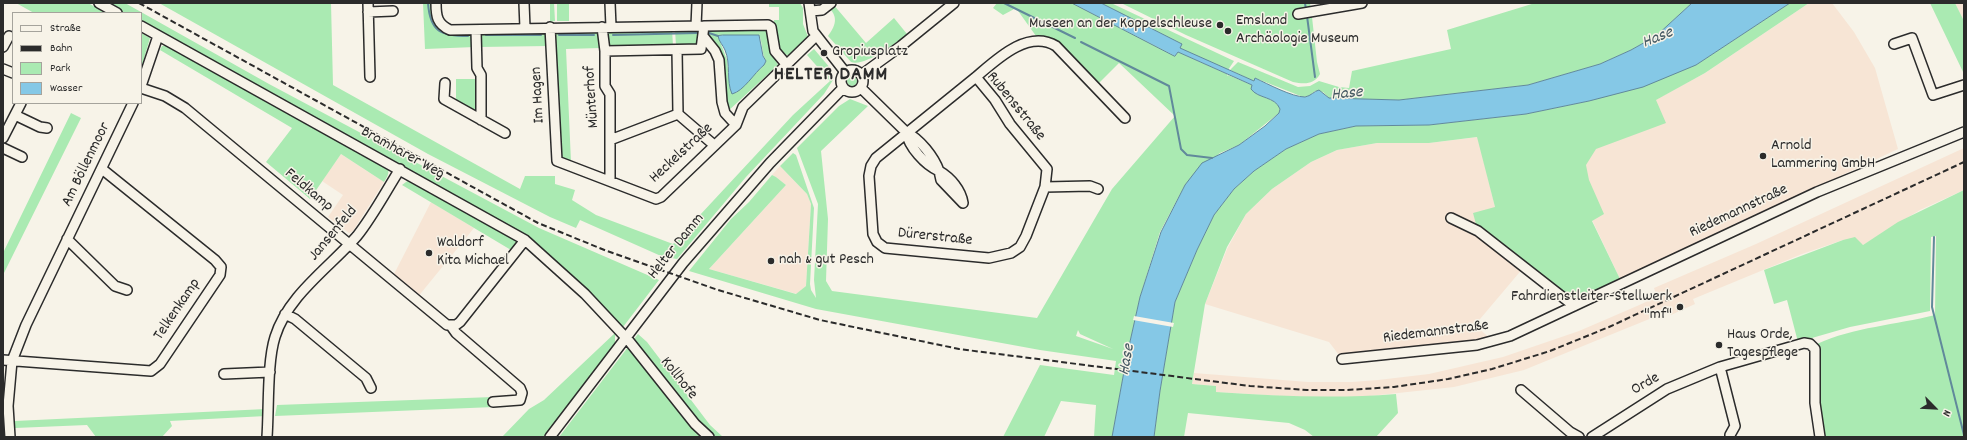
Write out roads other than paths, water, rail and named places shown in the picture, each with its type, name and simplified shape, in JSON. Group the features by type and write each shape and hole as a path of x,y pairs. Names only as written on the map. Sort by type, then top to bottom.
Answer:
{"street":[{"path":"99,3 115,12"},
{"path":"436,3 436,16 439,22 450,30 550,27 768,25 771,26 775,50 786,64"},
{"path":"524,3 525,28"},
{"name":"Münterhof","path":"610,3 606,27 605,51 605,86 610,94 610,181"},
{"path":"697,3 703,36 715,50 719,60 722,102 725,113 736,124 743,107 816,36"},
{"path":"831,3 822,10 810,7 811,26 816,36 845,72"},
{"path":"861,75 906,42 954,3"},
{"path":"1303,14 1362,3"},
{"path":"370,77 368,8 393,11"},
{"name":"Bramharer Weg","path":"142,27 526,240 585,294 626,338"},
{"name":"Im Hagen","path":"550,27 557,161"},
{"path":"476,30 477,68 481,75 481,120"},
{"path":"3,47 9,36"},
{"path":"142,84 158,36"},
{"name":"Münterhof","path":"605,51 701,49 703,36"},
{"path":"1894,44 1912,38 1933,95 1964,85"},
{"path":"976,77 994,61 1022,43 1040,40 1047,41 1056,46 1125,118"},
{"path":"677,50 678,114 714,145"},
{"path":"3,69 12,74"},
{"path":"854,70 861,75 863,83 861,88 852,93 843,88 840,80 845,72 854,70"},
{"name":"Rubensstraße","path":"906,132 976,77 995,100 1010,124 1047,169 1045,187 1020,247"},
{"path":"445,83 444,99 504,133"},
{"name":"Feldkamp","path":"142,87 166,96 181,104 443,323 451,326 456,333 520,388 522,393 520,400 515,402 493,402"},
{"name":"Helter Damm","path":"550,437 673,275 728,209 770,162 843,88"},
{"path":"861,88 906,132 914,136 936,162 939,171"},
{"path":"3,138 20,104"},
{"name":"Am Böllenmoor","path":"10,437 8,360 133,104"},
{"name":"Münterhof","path":"610,140 678,114"},
{"path":"14,115 40,127 47,128"},
{"name":"Heckelstraße","path":"557,161 656,199 736,124"},
{"name":"Dürerstraße","path":"906,132 876,158 871,166 869,176 873,234 877,242 885,248 988,258 1011,253 1020,247"},
{"name":"Riedemannstraße","path":"1342,359 1494,342 1510,336 1817,192 1964,132"},
{"path":"3,148 22,157"},
{"name":"Telkenkamp","path":"8,360 151,371 160,364 220,275 221,267 215,260 102,169"},
{"name":"Jansenfeld","path":"267,437 270,372 275,337 285,314 296,299 358,234 400,169"},
{"path":"1045,187 1090,186 1098,189"},
{"path":"1451,218 1478,231 1574,306"},
{"path":"67,239 115,286 127,290"},
{"path":"451,326 460,322 526,240"},
{"path":"285,314 295,319 366,378 371,388"},
{"name":"Kollhofe","path":"626,338 695,424 709,437"},
{"name":"Orde","path":"1592,437 1667,389 1720,367 1804,343 1810,344 1815,349 1814,403 1820,437"},
{"path":"1720,367 1735,426 1730,435"},
{"path":"224,374 270,372"},
{"path":"1521,390 1568,434 1579,437"}],"water":[{"name":"Hase","path":"1072,3 1101,3 1182,44 1180,48 1254,81 1255,78 1294,95 1305,97 1319,90 1329,98 1399,100 1528,85 1600,64 1631,50 1656,36 1692,3 1790,3 1696,65 1643,87 1589,101 1526,114 1429,125 1356,126 1319,134 1286,149 1254,171 1234,189 1214,215 1197,250 1175,302 1154,437 1112,437 1127,355 1140,297 1161,232 1185,185 1202,163 1239,145 1265,126 1279,113 1280,109 1274,102 1254,92 1251,89 1252,85 1178,52 1175,56"},
{"path":"759,35 763,56 766,61 745,86 732,94 729,84 727,55 718,36"}],"waterway":[{"path":"428,3 429,13 434,26 444,33 468,36"},
{"path":"1004,3 1075,38"},
{"path":"1305,3 1306,10"},
{"path":"1307,16 1315,77"},
{"path":"613,35 697,33"},
{"path":"709,33 718,36"},
{"path":"486,35 541,35"},
{"path":"559,35 594,35"},
{"path":"1081,42 1169,86 1181,149 1187,155 1212,158"},
{"path":"1934,237 1932,307 1964,435"}],"railway":[{"path":"139,3 538,223 607,251 718,290 820,320 959,349 1250,386 1307,390 1347,390 1394,387 1448,379 1492,369 1550,351 1609,327 1964,162"}],"place":[{"name":"Museen an der Koppelschleuse","path":"1220,25"},
{"name":"Emsland Archäologie Museum","path":"1228,31"},
{"name":"Gropiusplatz","path":"824,53"},
{"name":"Arnold Lammering GmbH","path":"1763,156"},
{"name":"Waldorf Kita Michael","path":"429,253"},
{"name":"nah & gut Pesch","path":"771,261"},
{"name":"Fahrdienstleiter-Stellwerk \"mf\"","path":"1680,307"},
{"name":"Haus Orde, Tagespflege","path":"1719,345"}],"district":[{"name":"HELTER DAMM","path":"831,76"}]}
